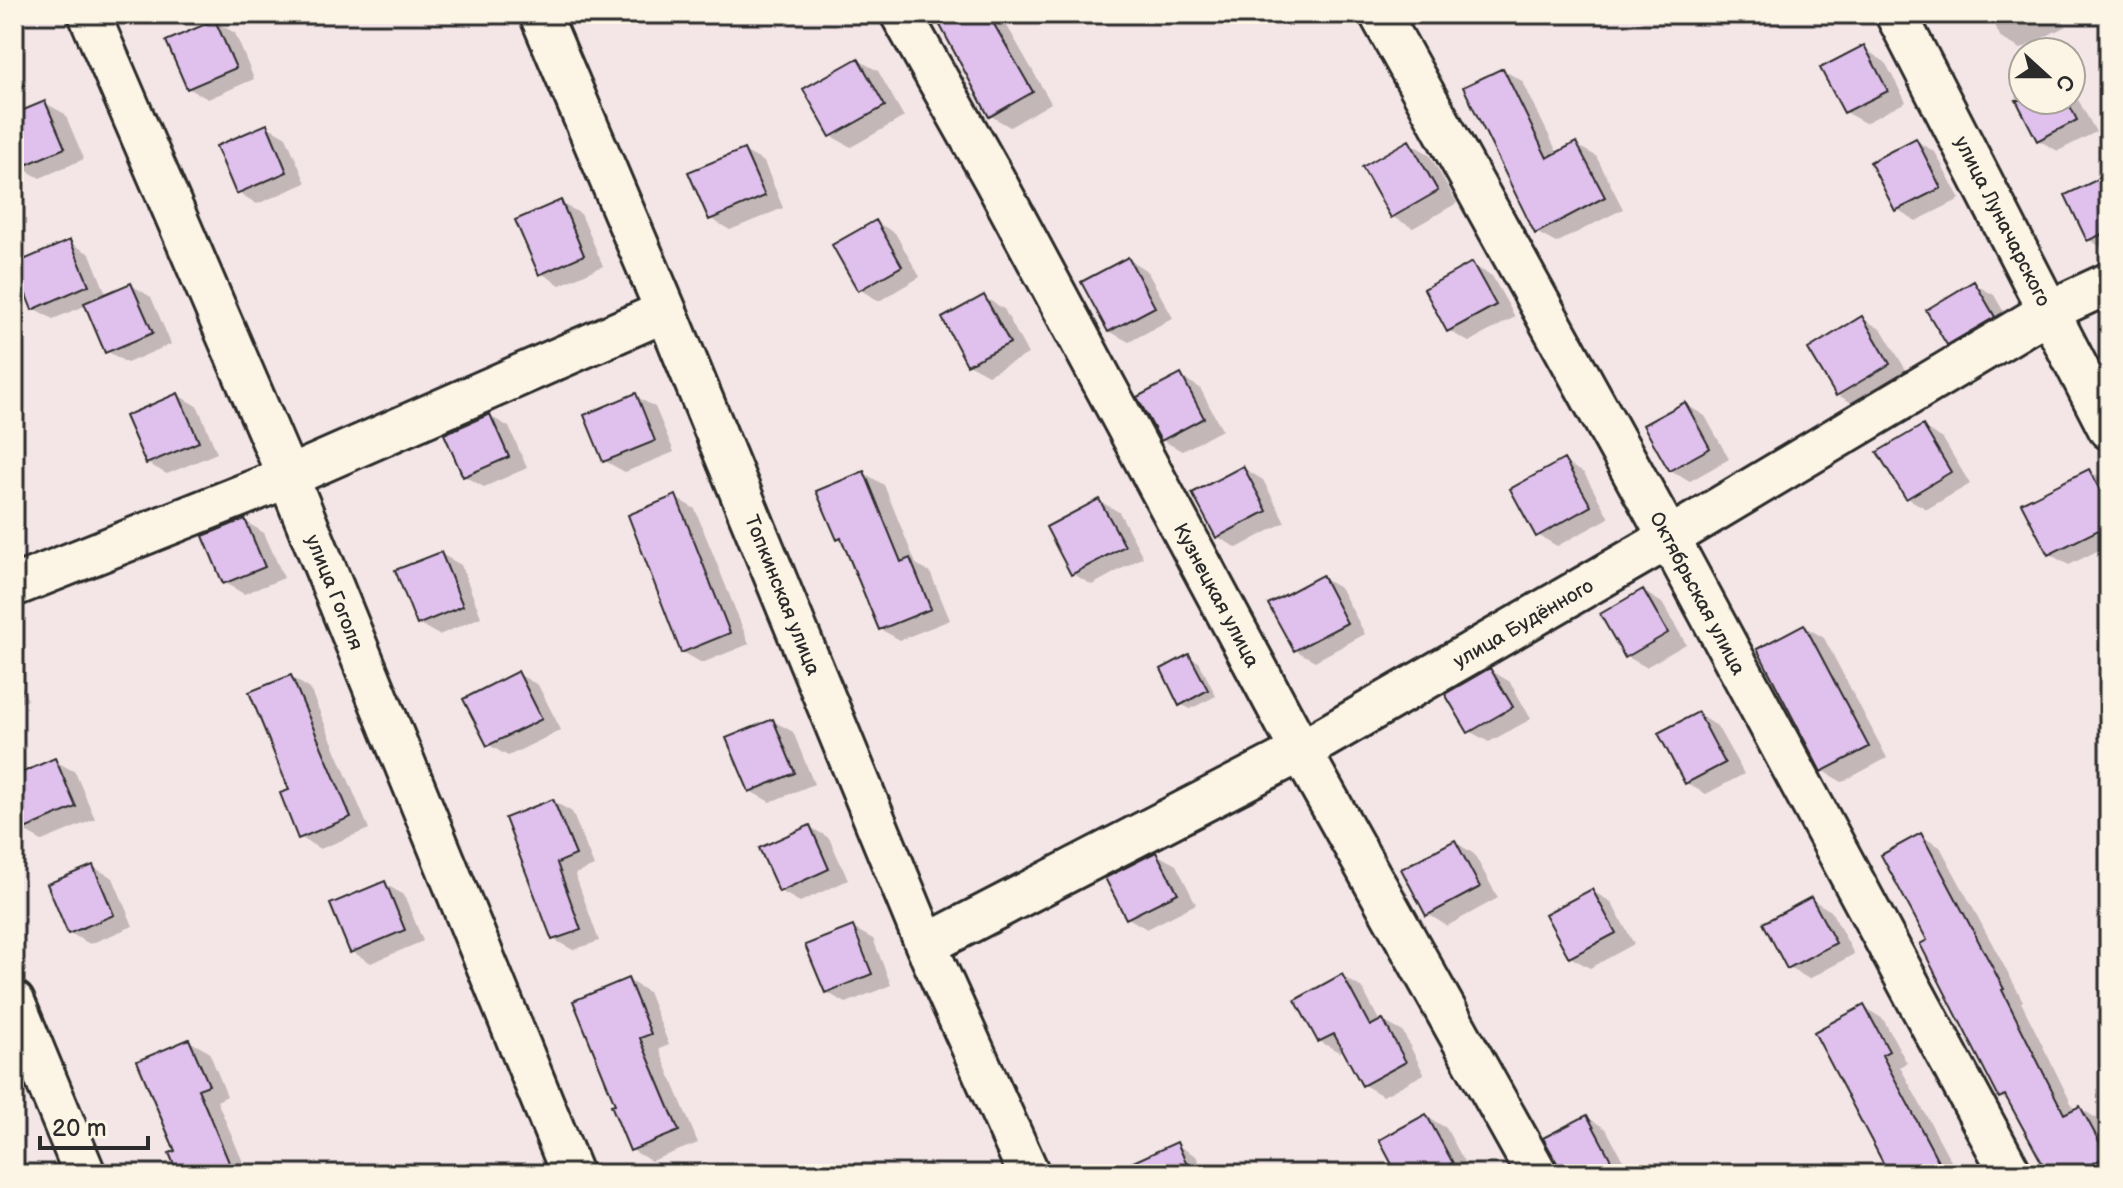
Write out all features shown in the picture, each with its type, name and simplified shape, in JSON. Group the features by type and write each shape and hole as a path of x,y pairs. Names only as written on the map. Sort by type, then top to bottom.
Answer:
{"street":[{"name":"улица Гоголя","path":"89,14 288,477 572,1174"},
{"name":"Топкинская улица","path":"540,14 666,311 926,945 1029,1174"},
{"name":"Кузнецкая улица","path":"901,14 994,179 1301,751 1537,1174"},
{"name":"Октябрьская улица","path":"1380,14 1669,538 2011,1174"},
{"name":"улица Луначарского","path":"1896,14 2109,429"},
{"name":"улица Будённого","path":"926,945 1301,751 1669,538 2049,311 2109,283"},
{"path":"14,586 288,477 666,311"},
{"path":"14,1002 85,1174"}],"building":[{"path":"934,14 988,14 1033,92 989,117"},
{"path":"215,20 236,68 187,89 166,41"},
{"path":"1864,45 1888,91 1844,113 1820,68"},
{"path":"858,58 885,106 830,137 803,89"},
{"path":"1503,68 1547,158 1576,142 1605,197 1535,234 1463,87"},
{"path":"45,101 65,148 14,170 14,114"},
{"path":"2024,116 2075,116 2077,120 2037,141"},
{"path":"267,124 287,172 236,194 216,146"},
{"path":"1916,138 1941,188 1895,211 1870,162"},
{"path":"1409,140 1438,191 1391,218 1362,167"},
{"path":"744,149 765,196 709,220 688,172"},
{"path":"2109,174 2109,231 2087,241 2065,195"},
{"path":"561,200 584,255 539,275 515,220"},
{"path":"876,220 902,266 858,291 832,245"},
{"path":"70,240 89,285 32,310 14,264"},
{"path":"1128,257 1155,307 1108,332 1081,282"},
{"path":"1472,262 1496,305 1447,332 1424,289"},
{"path":"1974,281 1995,317 1947,345 1926,310"},
{"path":"131,283 153,333 105,353 84,303"},
{"path":"984,295 1010,343 967,365 942,318"},
{"path":"1862,316 1890,364 1836,396 1808,349"},
{"path":"1181,374 1204,418 1161,441 1137,397"},
{"path":"178,393 199,442 146,464 125,416"},
{"path":"636,393 655,441 603,462 584,415"},
{"path":"1685,402 1710,448 1669,471 1643,425"},
{"path":"490,414 509,457 463,477 444,434"},
{"path":"1923,425 1951,472 1906,499 1877,452"},
{"path":"1564,459 1591,506 1536,537 1510,489"},
{"path":"1243,466 1267,511 1216,538 1192,493"},
{"path":"2089,469 2109,508 2109,525 2048,555 2021,503"},
{"path":"864,471 901,562 910,558 931,609 879,630 841,538 837,540 816,491"},
{"path":"676,495 730,633 681,653 628,515"},
{"path":"1099,499 1125,546 1071,575 1046,527"},
{"path":"245,519 265,567 223,584 203,536"},
{"path":"441,552 463,606 417,625 395,570"},
{"path":"1322,575 1347,623 1294,651 1268,604"},
{"path":"1643,589 1668,633 1625,658 1600,614"},
{"path":"1804,624 1869,747 1821,772 1757,649"},
{"path":"1189,654 1208,690 1179,706 1161,669"},
{"path":"1490,668 1513,707 1468,733 1445,694"},
{"path":"518,671 542,719 487,746 463,699"},
{"path":"291,675 351,817 298,839 280,793 289,790 249,692"},
{"path":"1698,712 1725,763 1685,784 1658,733"},
{"path":"773,719 795,773 749,792 726,738"},
{"path":"55,758 76,807 20,831 14,816 14,776"},
{"path":"553,799 576,855 557,863 581,930 552,940 505,818"},
{"path":"810,825 829,869 779,892 759,848"},
{"path":"1921,833 2004,989 2064,1114 2080,1106 2107,1156 2073,1174 2048,1174 2005,1095 1999,1098 1920,944 1927,940 1881,855"},
{"path":"1455,840 1480,887 1426,916 1401,869"},
{"path":"1156,852 1178,893 1126,919 1105,878"},
{"path":"93,865 114,915 68,934 47,884"},
{"path":"385,881 405,930 350,953 330,904"},
{"path":"1592,889 1616,933 1569,958 1545,914"},
{"path":"1811,897 1836,943 1787,969 1763,923"},
{"path":"853,926 872,974 825,993 805,945"},
{"path":"1342,974 1370,1026 1383,1019 1406,1062 1362,1086 1334,1034 1318,1042 1295,1000"},
{"path":"628,978 651,1034 640,1038 679,1131 630,1151 611,1105 615,1104 573,1001"},
{"path":"1864,1005 1889,1051 1882,1055 1945,1174 1889,1174 1814,1032"},
{"path":"189,1039 209,1085 198,1089 234,1174 178,1174 169,1153 175,1151 137,1061"},
{"path":"1426,1114 1453,1163 1433,1174 1397,1174 1379,1140"},
{"path":"1587,1115 1612,1162 1590,1174 1560,1174 1543,1138"},
{"path":"1177,1142 1191,1174 1107,1174"}]}
